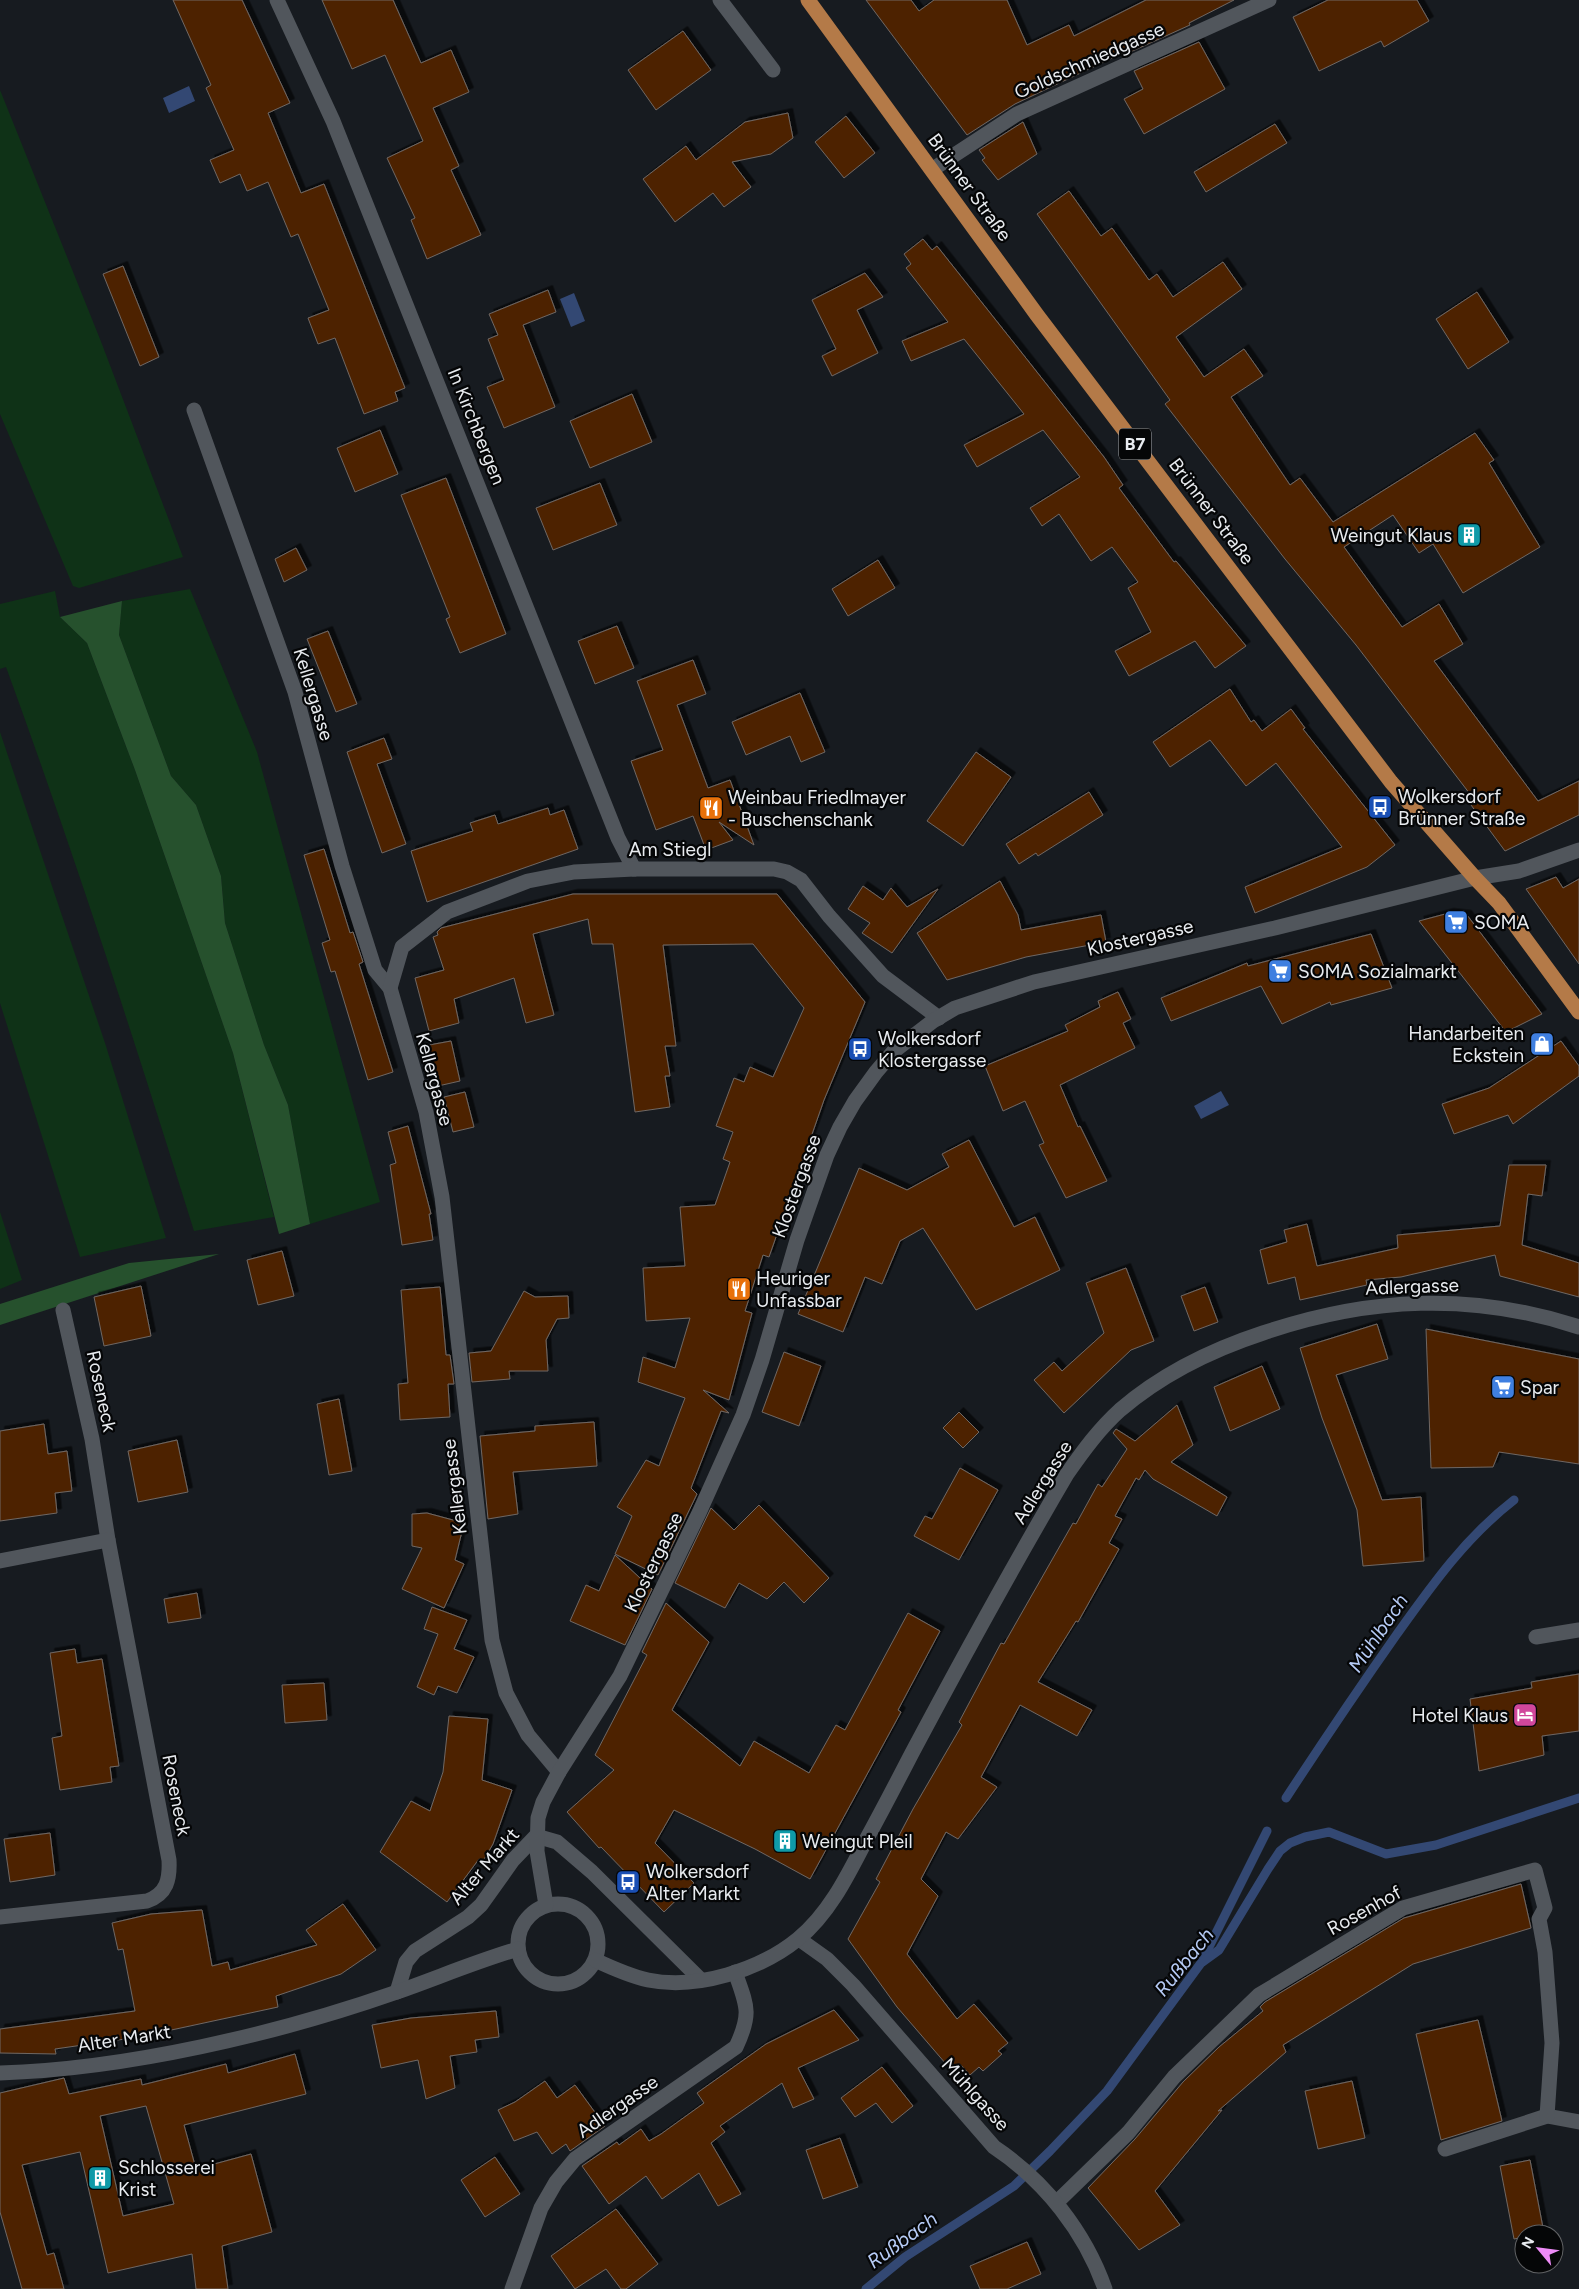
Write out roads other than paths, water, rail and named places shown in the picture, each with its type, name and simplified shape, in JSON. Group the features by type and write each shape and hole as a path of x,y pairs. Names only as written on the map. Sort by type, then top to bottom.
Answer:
{"main road":[{"name":"Brünner Straße","path":"808,0 933,169 1043,323 1391,782 1474,878 1499,903 1579,1012"}],"street":[{"name":"In Kirchbergen","path":"277,0 334,121 618,838 634,868"},
{"path":"720,0 773,70"},
{"name":"Goldschmiedgasse","path":"933,169 1017,114 1269,0"},
{"name":"Kellergasse","path":"194,410 295,692 342,866 375,970 390,988 426,1112 442,1197 492,1640 506,1693 528,1735 560,1772"},
{"name":"Klostergasse","path":"546,1905 541,1884 536,1836 543,1802 620,1676 743,1415 762,1360 797,1240 827,1155 840,1126 876,1072 894,1051 955,1008 1034,982 1274,928 1474,878 1519,871 1579,850"},
{"name":"Am Stiegl","path":"390,988 402,947 447,912 528,881 574,872 634,868 774,869 794,875 801,880 829,916 883,976 939,1018"},
{"name":"Adlergasse","path":"595,1960 648,1980 669,1982 700,1980 735,1972 782,1951 799,1939 822,1914 838,1891 926,1726 1067,1474 1101,1430 1144,1392 1175,1371 1234,1342 1349,1309 1417,1302 1479,1305 1536,1315 1579,1327"},
{"name":"Roseneck","path":"0,1917 148,1901 158,1897 164,1890 170,1876 169,1860 108,1540 92,1439 64,1310"},
{"path":"0,1561 108,1540"},
{"path":"1536,1637 1579,1630"},
{"name":"Alter Markt","path":"397,1992 406,1962 415,1951 468,1917 481,1904 513,1860 536,1836 557,1842 592,1872 700,1980"},
{"name":"Rosenhof","path":"1053,2199 1128,2134 1174,2078 1259,1995 1403,1908 1536,1870 1545,1908 1539,1919 1545,1952 1552,2042 1546,2116"},
{"path":"557,1903 569,1905 580,1910 588,1917 598,1938 595,1960 582,1976 562,1984 552,1984 533,1976 526,1968 518,1949 518,1938 527,1918 536,1910 546,1905 557,1903"},
{"name":"Mühlgasse","path":"799,1939 827,1959 854,1985 994,2147 1010,2159 1053,2199 1098,2268 1105,2289"},
{"name":"Alter Markt","path":"0,2073 91,2064 185,2049 328,2015 518,1949"},
{"name":"Adlergasse","path":"512,2289 541,2208 556,2182 576,2159 736,2047 746,2026 746,2004 735,1972"},
{"path":"1445,2149 1546,2116 1579,2122"}],"water":[{"path":"189,86 195,101 169,113 163,98"},
{"path":"574,293 585,321 571,327 560,299"},
{"path":"1221,1091 1229,1105 1201,1119 1194,1106"}],"waterway":[{"name":"Mühlbach","path":"1286,1798 1369,1675 1437,1580 1480,1530 1514,1500"},
{"name":"Rußbach","path":"866,2289 905,2257 1014,2186 1050,2151 1107,2091 1201,1963 1219,1950 1268,1869 1280,1851 1290,1843 1305,1837 1329,1832 1386,1854 1436,1845 1579,1798"},
{"name":"Mühlbach","path":"1202,1961 1267,1831"}],"place":[{"name":"Weingut Klaus","path":"1469,535"},
{"name":"Wolkersdorf Brünner Straße","path":"1380,807"},
{"name":"Weinbau Friedlmayer - Buschenschank","path":"711,808"},
{"name":"SOMA","path":"1456,922"},
{"name":"SOMA Sozialmarkt","path":"1280,971"},
{"name":"Handarbeiten Eckstein","path":"1542,1044"},
{"name":"Wolkersdorf Klostergasse","path":"860,1049"},
{"name":"Heuriger Unfassbar","path":"739,1289"},
{"name":"Spar","path":"1503,1387"},
{"name":"Hotel Klaus","path":"1525,1715"},
{"name":"Weingut Pleil","path":"785,1841"},
{"name":"Wolkersdorf Alter Markt","path":"628,1882"},
{"name":"Schlosserei Krist","path":"100,2178"}]}
